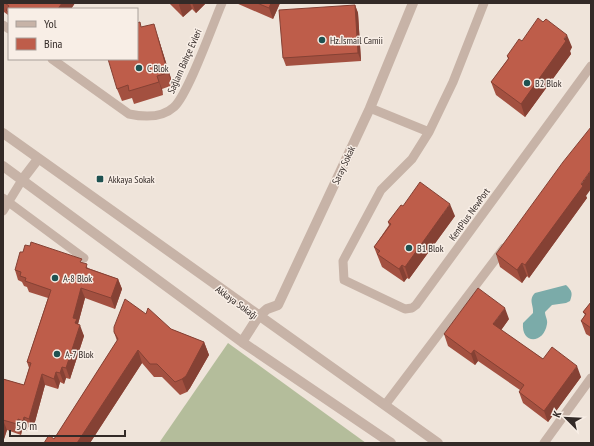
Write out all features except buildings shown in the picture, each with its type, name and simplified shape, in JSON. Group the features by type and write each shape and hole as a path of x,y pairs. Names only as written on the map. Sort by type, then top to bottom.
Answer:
{"street":[{"name":"Saray Sokak","path":"258,317 267,309 278,305 370,108 413,3"},
{"name":"Akkaya Sokağı","path":"3,133 258,317 438,443"},
{"path":"22,180 38,159"},
{"path":"3,166 242,342 391,443"},
{"path":"242,342 258,317"}],"lane":[{"name":"Sağlam Bahçe Evleri","path":"53,60 129,114 143,117 160,114 174,108 184,93 222,3"},
{"name":"KentPlus NewPort","path":"484,3 454,82 429,132 412,159 381,190 343,261 344,280 405,309 412,308 416,305 591,66"},
{"path":"370,108 429,132"},
{"path":"3,211 6,200 22,180"},
{"path":"6,200 84,258"},
{"path":"385,405 511,238"},
{"path":"544,443 591,378"}],"green space":[{"path":"228,343 366,443 159,443"}],"water":[{"path":"566,285 571,292 570,301 552,305 545,312 547,322 545,331 542,335 533,339 525,335 523,323 533,313 532,298 535,293"}],"place":[{"name":"Hz.İsmail Camii","path":"322,40"},
{"name":"C Blok","path":"139,68"},
{"name":"B2 Blok","path":"527,83"},
{"name":"Akkaya Sokak","path":"100,179"},
{"name":"B1 Blok","path":"409,248"},
{"name":"A-8 Blok","path":"55,278"},
{"name":"A-7 Blok","path":"57,354"}]}
